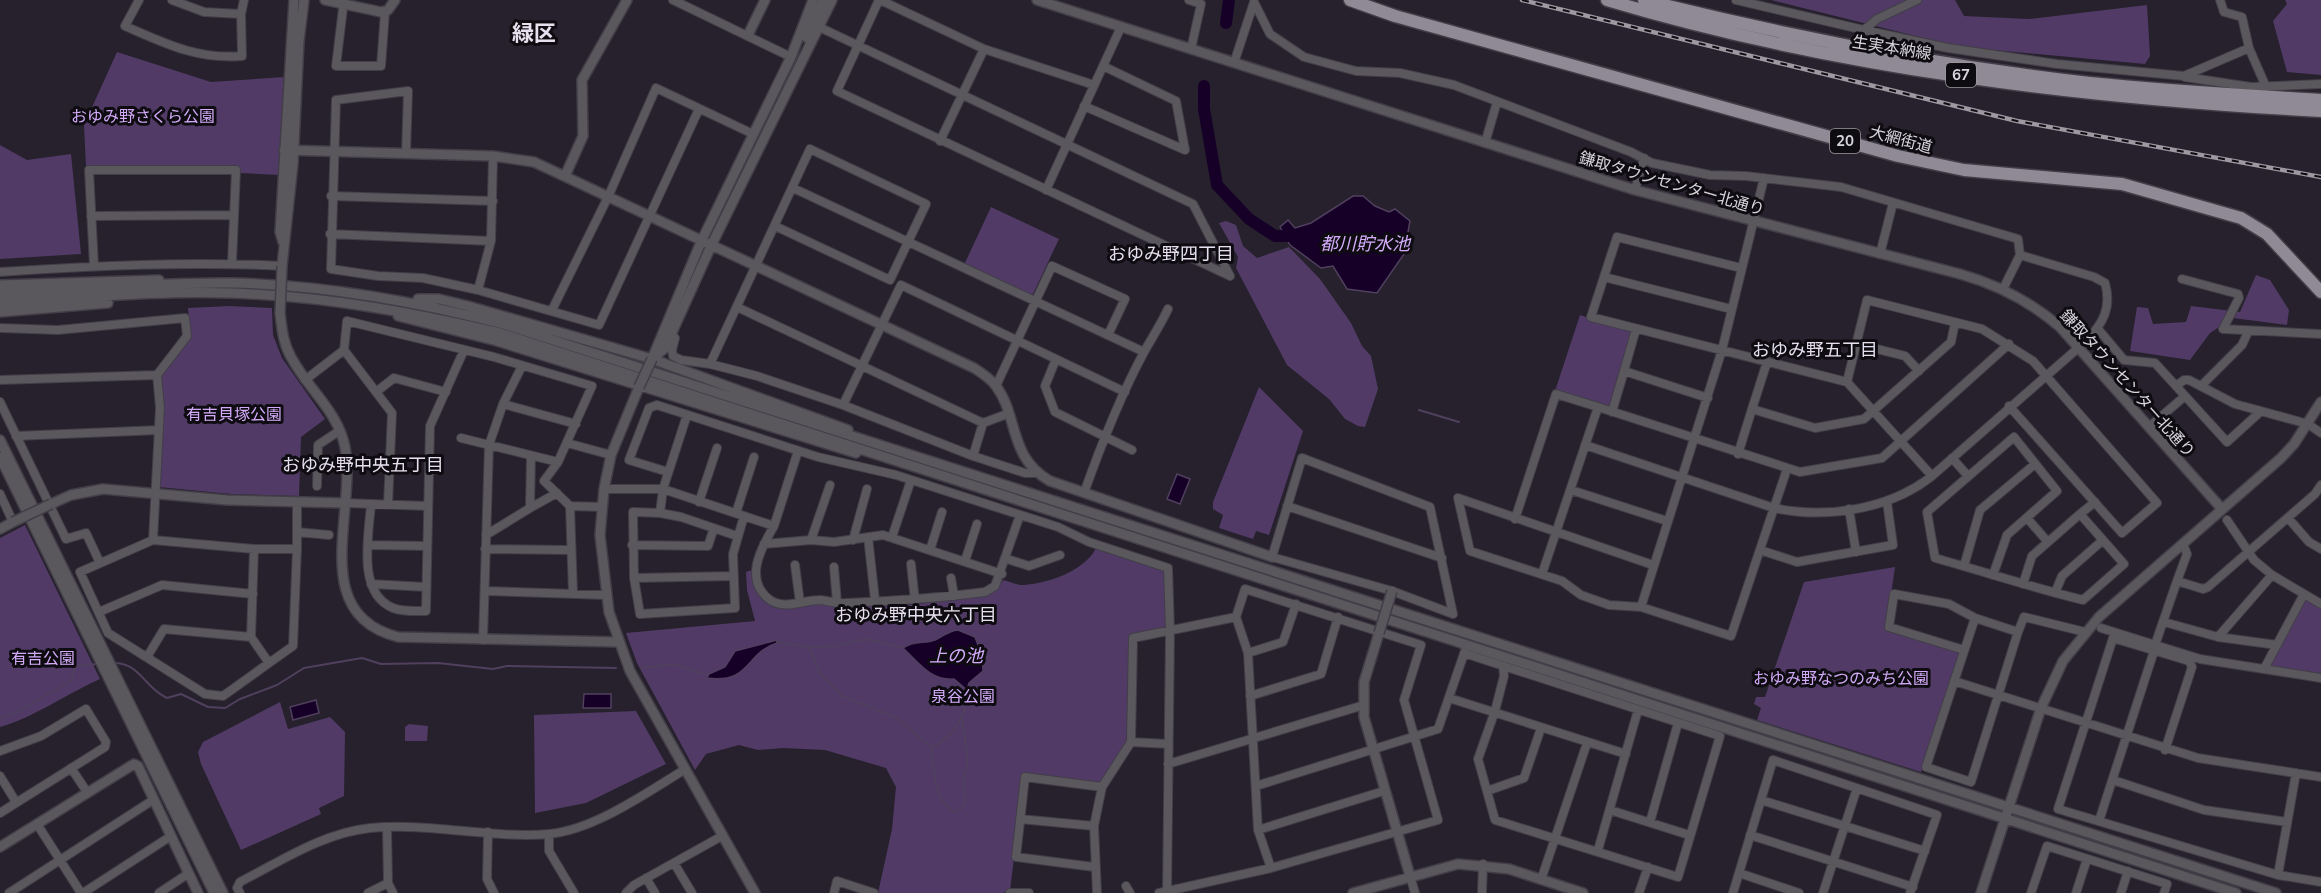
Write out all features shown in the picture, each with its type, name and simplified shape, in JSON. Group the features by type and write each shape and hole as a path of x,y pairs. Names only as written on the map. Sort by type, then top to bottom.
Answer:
{"main road":[{"name":"大網街道","path":"1350,0 1395,16 1899,156 1964,170 2122,184 2241,218 2267,234 2321,292"},
{"name":"生実本納線","path":"1607,0 1744,36 1929,70 2108,95 2321,111"},
{"name":"生実本納線","path":"1644,0 1811,38 2036,76 2183,92 2321,100"}],"street":[{"path":"139,0 125,26 182,51 219,58 242,56 241,14 244,0"},
{"path":"172,0 204,12 241,14"},
{"path":"294,0 293,67 296,109 280,232 283,242 280,313 287,350 304,380 329,410 345,446 344,588 358,616 385,634 398,637 619,642"},
{"path":"289,150 286,108 304,0"},
{"path":"325,0 385,12"},
{"path":"343,2 336,66 381,66 385,12 394,0"},
{"path":"565,176 583,136 582,80 627,0"},
{"path":"673,0 791,57"},
{"path":"748,35 765,0"},
{"path":"755,893 630,671 605,595 600,535 604,489 611,455 701,242 791,57 813,0"},
{"path":"799,38 822,0"},
{"path":"797,69 822,0"},
{"path":"652,359 665,348 711,246 832,0"},
{"path":"819,27 859,45 962,95 1068,143 1194,204 1230,276 837,92 859,45 880,0 984,49 1094,85"},
{"name":"鎌取タウンセンター北通り","path":"1037,0 1635,190 1754,223 1960,274 2003,289 2045,314 2078,347 2222,509"},
{"path":"1189,0 1201,4 1191,50"},
{"path":"1736,0 1948,48 2058,64 2184,76 2234,86 2321,84"},
{"path":"1864,30 1877,19 1917,0"},
{"path":"2220,0 2224,12 2242,17 2249,48 2266,87"},
{"path":"1234,63 1254,2 1270,34 1304,57 1356,71 1400,73 1444,83 1652,163 1710,176 1764,178 1841,187 2018,239 2020,255 2003,289"},
{"path":"1046,190 1121,27"},
{"path":"2184,76 2249,48"},
{"path":"940,141 984,49"},
{"path":"1084,106 1185,150 1176,101 1103,66"},
{"path":"552,310 608,197 656,88 753,134"},
{"path":"406,153 408,91 336,100 329,266 334,271 423,278 478,290 599,325 699,109"},
{"path":"1485,142 1497,102"},
{"path":"710,363 810,149 926,204 890,280 775,226"},
{"path":"289,150 494,156 534,162 974,368 996,386 1026,460 1036,473"},
{"path":"478,290 491,241 494,156"},
{"path":"1635,190 1644,158"},
{"path":"94,266 88,170 236,170 232,263"},
{"path":"1641,607 1722,350 1764,178"},
{"path":"793,188 1144,352"},
{"path":"332,196 493,201"},
{"path":"1880,254 1893,202"},
{"path":"91,216 234,215"},
{"path":"330,234 491,241"},
{"path":"1741,268 1617,237 1591,317 1847,382 1932,476"},
{"path":"1585,445 1774,508 1801,514 1887,502 1918,488 2098,329 2108,305 2105,283 2094,277 2020,255"},
{"path":"0,272 94,266 232,263 282,266"},
{"path":"996,386 1052,266 1125,299 1108,335"},
{"path":"1604,278 1731,309"},
{"path":"0,285 147,279 173,284"},
{"path":"2182,279 2238,294 2239,298 2223,329 2321,334"},
{"path":"0,294 173,284 272,285 406,301 503,324 866,440 2006,813 2236,893"},
{"path":"843,405 901,285 1125,392"},
{"path":"0,303 160,295 260,294 372,306 413,313 531,342 1465,649 2276,893"},
{"path":"0,312 123,302 160,295"},
{"path":"406,301 425,298 459,304 652,359 832,422 866,440"},
{"path":"1847,382 1867,300 1982,329 2033,361 2157,503 2122,533 2009,406"},
{"path":"372,306 386,312 496,342 843,450 885,457"},
{"path":"737,307 983,423 1007,414"},
{"path":"1084,493 1104,435 1144,352 1157,334 1168,309"},
{"path":"0,328 58,330 185,318 187,336 157,375 159,430 153,540"},
{"path":"388,504 392,413 344,350 347,321 464,350 592,386 558,462 544,481 570,506 602,507"},
{"path":"1752,409 1815,428 1864,419 1950,342 1955,323"},
{"path":"1612,412 1636,328"},
{"path":"2098,329 2124,360 2155,363 2227,442 2260,412"},
{"path":"2201,387 2242,345 2248,332"},
{"path":"671,333 675,338 673,356 681,360 710,363 757,376 843,405 973,456 1025,473 1036,473 1084,493 1272,557 1392,591 1453,614 1430,507 1302,458 1272,557"},
{"path":"1857,344 1905,356 1919,371"},
{"path":"1515,519 1556,394 1800,472 1882,458 2009,344"},
{"path":"304,380 344,350"},
{"path":"371,504 369,545 371,584 377,597 402,610 426,611 430,426 464,350"},
{"path":"1056,359 1045,386 1055,412 1132,450"},
{"path":"1738,453 1767,362"},
{"path":"483,640 489,445 503,404 522,366"},
{"path":"1624,372 1708,398"},
{"path":"0,380 157,375"},
{"path":"376,392 394,378 446,392"},
{"path":"2176,386 2184,380 2235,404 2308,424 2321,433"},
{"path":"2150,428 2185,396"},
{"path":"0,402 66,539 86,533 100,563"},
{"path":"1981,893 2041,708 2062,661 2085,632 2281,458 2308,424 2321,402"},
{"path":"503,404 576,424"},
{"path":"668,472 629,460 649,408 657,405 798,451 910,480 1168,568 1170,631 1164,892 1271,868 1438,820 1404,700 1421,645 1245,589 1236,617 1248,653 1258,830 1271,868"},
{"path":"1542,574 1598,407"},
{"path":"660,513 663,489 687,415"},
{"path":"973,456 983,423"},
{"path":"16,436 159,430"},
{"path":"317,486 318,445 339,431"},
{"path":"1992,575 2007,535 2056,491 2014,437 1927,512 1935,558 1964,566 1992,575 2023,584 2084,600 2124,564 2080,514"},
{"path":"461,438 558,462"},
{"path":"0,440 214,893"},
{"path":"567,443 611,455"},
{"path":"699,502 717,448"},
{"path":"798,451 774,526 764,544 756,568 761,590 780,604 819,600 837,603 875,600 915,601 990,590 1002,574 1020,516"},
{"path":"530,508 531,456"},
{"path":"736,513 754,457"},
{"path":"0,458 102,655"},
{"path":"1952,458 1968,476"},
{"path":"1964,566 1980,510 2035,464"},
{"path":"1653,565 1458,498 1470,551 1562,580 1581,596 1609,605 1641,607 1731,636 1787,469"},
{"path":"892,537 910,480"},
{"path":"811,540 830,484"},
{"path":"2177,581 2203,589 2208,587 2288,518 2321,484"},
{"path":"0,529 71,495 103,489 154,494 427,506"},
{"path":"604,489 663,489 774,526"},
{"path":"853,540 867,489"},
{"path":"1571,490 1667,521"},
{"path":"486,535 557,493"},
{"path":"0,494 13,522"},
{"path":"297,501 297,549 293,646 223,696 205,694 108,633 80,572 153,540 254,549 297,549"},
{"path":"1760,550 1797,562 1893,545 1887,502"},
{"path":"2023,584 2031,556 2095,502"},
{"path":"570,506 573,593"},
{"path":"1287,506 1442,558"},
{"path":"1849,509 1856,552"},
{"path":"737,536 681,517 660,513 633,512 634,578 640,614 735,608 733,554 744,516"},
{"path":"930,550 942,512"},
{"path":"2026,518 2047,541"},
{"path":"2288,518 2309,542 2321,549"},
{"path":"2227,520 2248,553 2272,575 2321,604"},
{"path":"965,561 977,524"},
{"path":"632,544 708,546 714,528"},
{"path":"297,532 329,535"},
{"path":"764,544 811,540 834,542 883,535 1002,574"},
{"path":"868,537 875,600"},
{"path":"2055,593 2062,576 2103,540"},
{"path":"2099,821 2154,648 2187,555 2183,544"},
{"path":"369,545 427,546"},
{"path":"254,549 252,637 269,663"},
{"path":"485,549 570,550"},
{"path":"1007,559 1029,566 1060,555"},
{"path":"911,564 915,601"},
{"path":"795,565 800,603"},
{"path":"834,567 837,603"},
{"path":"2218,637 2272,575"},
{"path":"634,578 734,576"},
{"path":"951,578 954,596"},
{"path":"371,584 426,587"},
{"path":"99,612 162,585 252,594"},
{"path":"486,591 605,595"},
{"path":"1392,591 1364,682 1364,705 1372,750 1415,893"},
{"path":"1964,650 1889,627 1894,594 1948,604 1975,618 2018,633"},
{"path":"2264,669 2304,594"},
{"path":"1248,653 1283,642 1296,604"},
{"path":"1097,893 1094,867 1094,826 1102,787 1131,742 1133,638 1236,617"},
{"path":"1250,696 1321,674 1338,617"},
{"path":"1975,618 1926,767 1971,782 2024,617 2085,632"},
{"path":"2164,622 2218,637 2277,645"},
{"path":"2101,628 2189,661 2192,667 2165,750"},
{"path":"147,657 164,629 252,637"},
{"path":"2321,678 2200,659 2113,638 2058,809 2277,875 2321,882"},
{"path":"1465,649 1503,666 1720,736 1678,877 1598,850 1495,820 1478,759 1496,711 1504,676 1503,666"},
{"path":"1256,786 1438,729 1465,649"},
{"path":"109,671 223,893"},
{"path":"1954,681 2165,750 2198,758 2321,777"},
{"path":"1449,698 1626,754"},
{"path":"1168,764 1364,705"},
{"path":"0,751 41,736 86,709 106,742 105,747 0,813"},
{"path":"1598,850 1638,710"},
{"path":"1650,822 1678,723"},
{"path":"1487,791 1524,778 1541,728"},
{"path":"1131,742 1168,744"},
{"path":"1541,880 1587,742"},
{"path":"1733,893 1750,835 1773,760 1937,815 1912,890 1834,861 1750,835"},
{"path":"0,848 134,764 138,766 198,893"},
{"path":"71,768 87,792"},
{"path":"240,893 237,888 240,882 325,839 357,831 387,828 549,834 595,820 684,770"},
{"path":"2277,875 2296,773"},
{"path":"0,776 16,802"},
{"path":"1094,867 1016,857 1025,777 1102,787"},
{"path":"2113,780 2204,810 2287,822"},
{"path":"1823,893 1857,788"},
{"path":"1258,830 1384,791"},
{"path":"9,893 153,800"},
{"path":"1761,800 1925,851"},
{"path":"1610,810 1689,835"},
{"path":"1020,819 1094,826"},
{"path":"37,824 82,893 171,836"},
{"path":"387,828 388,883 393,893"},
{"path":"488,832 487,879 495,893"},
{"path":"549,834 549,851 574,893"},
{"path":"626,893 646,878 722,836"},
{"path":"2031,893 2047,846 2168,884 2164,893"},
{"path":"2076,893 2086,859"},
{"path":"674,862 692,893"},
{"path":"1353,893 1458,864 1483,864 1583,893"},
{"path":"1482,893 1483,864"},
{"path":"1639,893 1648,867"},
{"path":"2121,893 2128,871"},
{"path":"159,893 189,873"},
{"path":"1739,873 1799,893"},
{"path":"646,878 655,893"},
{"path":"834,893 837,882 874,893"},
{"path":"368,893 388,883"},
{"path":"1010,893 1029,893"}],"green space":[{"path":"1771,0 1955,0 1964,16 2029,19 2147,5 2150,56 2145,64 1960,47"},
{"path":"2285,0 2321,0 2321,75 2287,72 2273,21 2287,4"},
{"name":"おゆみ野さくら公園","path":"117,52 211,82 285,77 280,175 240,173 240,169 86,167 84,125"},
{"path":"0,145 27,160 71,154 81,254 0,259"},
{"path":"991,207 1059,239 1032,296 964,265"},
{"path":"1226,221 1236,225 1243,246 1257,258 1289,247 1320,279 1351,323 1362,346 1371,356 1378,389 1365,427 1345,419 1329,399 1287,365 1236,268 1238,257 1219,223"},
{"path":"2256,275 2270,280 2289,310 2287,325 2233,318 2210,333 2190,360 2130,351 2137,307 2148,308 2153,324 2186,322 2191,306 2240,312"},
{"name":"有吉貝塚公園","path":"229,306 272,308 273,335 282,358 325,419 301,437 299,496 231,494 159,487 164,414 159,374 190,338 188,308"},
{"path":"1580,315 1634,333 1609,408 1555,391"},
{"path":"1259,387 1303,431 1269,535 1256,531 1253,539 1219,528 1223,515 1213,509 1213,502"},
{"name":"有吉公園","path":"25,525 100,679 26,717 0,727 0,538"},
{"name":"泉谷公園","path":"1096,548 1164,571 1167,628 1131,635 1129,738 1102,783 1024,774 1010,891 1003,893 878,893 892,829 896,787 886,768 825,750 783,748 758,750 739,745 706,754 695,770 637,663 626,633 755,621 747,590 746,572 752,570 753,583 759,594 776,605 789,608 818,603 848,607 878,602 909,605 985,595 997,590 1003,580 1022,585 1054,579 1074,570 1091,556"},
{"name":"おゆみ野なつのみち公園","path":"1895,567 1886,629 1960,652 1921,772 1757,720 1761,708 1754,704 1756,697 1765,697 1804,582"},
{"path":"2307,597 2321,606 2321,676 2268,666"},
{"path":"280,702 288,729 330,717 345,732 344,796 319,808 321,814 241,850 201,764 198,752 203,742"},
{"path":"636,711 666,764 586,803 535,813 534,715"},
{"path":"409,724 428,726 427,741 405,741 405,727"}],"water":[{"name":"都川貯水池","path":"1353,196 1363,196 1375,206 1389,212 1395,209 1410,221 1404,254 1377,293 1347,289 1333,266 1321,268 1290,245 1280,227 1288,220 1295,228 1311,223"},
{"path":"1177,474 1190,479 1180,504 1167,499"},
{"name":"上の池","path":"958,630 975,637 982,656 983,671 969,683 967,690 954,679 932,674 903,648 911,644 935,640"},
{"path":"777,640 777,643 759,654 740,672 721,679 707,678 709,674 725,667 735,651"},
{"path":"584,694 611,694 611,708 583,708"},
{"path":"316,700 319,713 293,720 290,707"}],"waterway":[{"path":"1226,23 1229,0"},
{"path":"1204,86 1204,109 1217,185 1249,219 1275,236 1299,236"},
{"path":"1419,410 1459,422"},
{"path":"777,642 809,647 835,646 866,639 903,648"},
{"path":"809,647 820,673 842,696 897,718 932,748 934,774 939,793 948,807 955,812 962,808 965,802 964,777 968,762 962,719"},
{"path":"111,663 129,666 152,688 167,698 181,694 208,707 225,708 240,699 277,685 304,668 362,658 381,664 438,663 493,669 507,666 616,668"},
{"path":"0,718 15,713 71,681 75,666 97,664"},
{"path":"641,668 674,664 708,675"},
{"path":"932,748 947,737 958,724 965,708 965,690"}],"railway":[{"path":"1522,0 2017,121 2321,177"}],"district":[{"name":"緑区","path":"534,33"},
{"name":"おゆみ野四丁目","path":"1171,254"},
{"name":"おゆみ野五丁目","path":"1815,350"},
{"name":"おゆみ野中央五丁目","path":"363,465"},
{"name":"おゆみ野中央六丁目","path":"916,615"}]}
